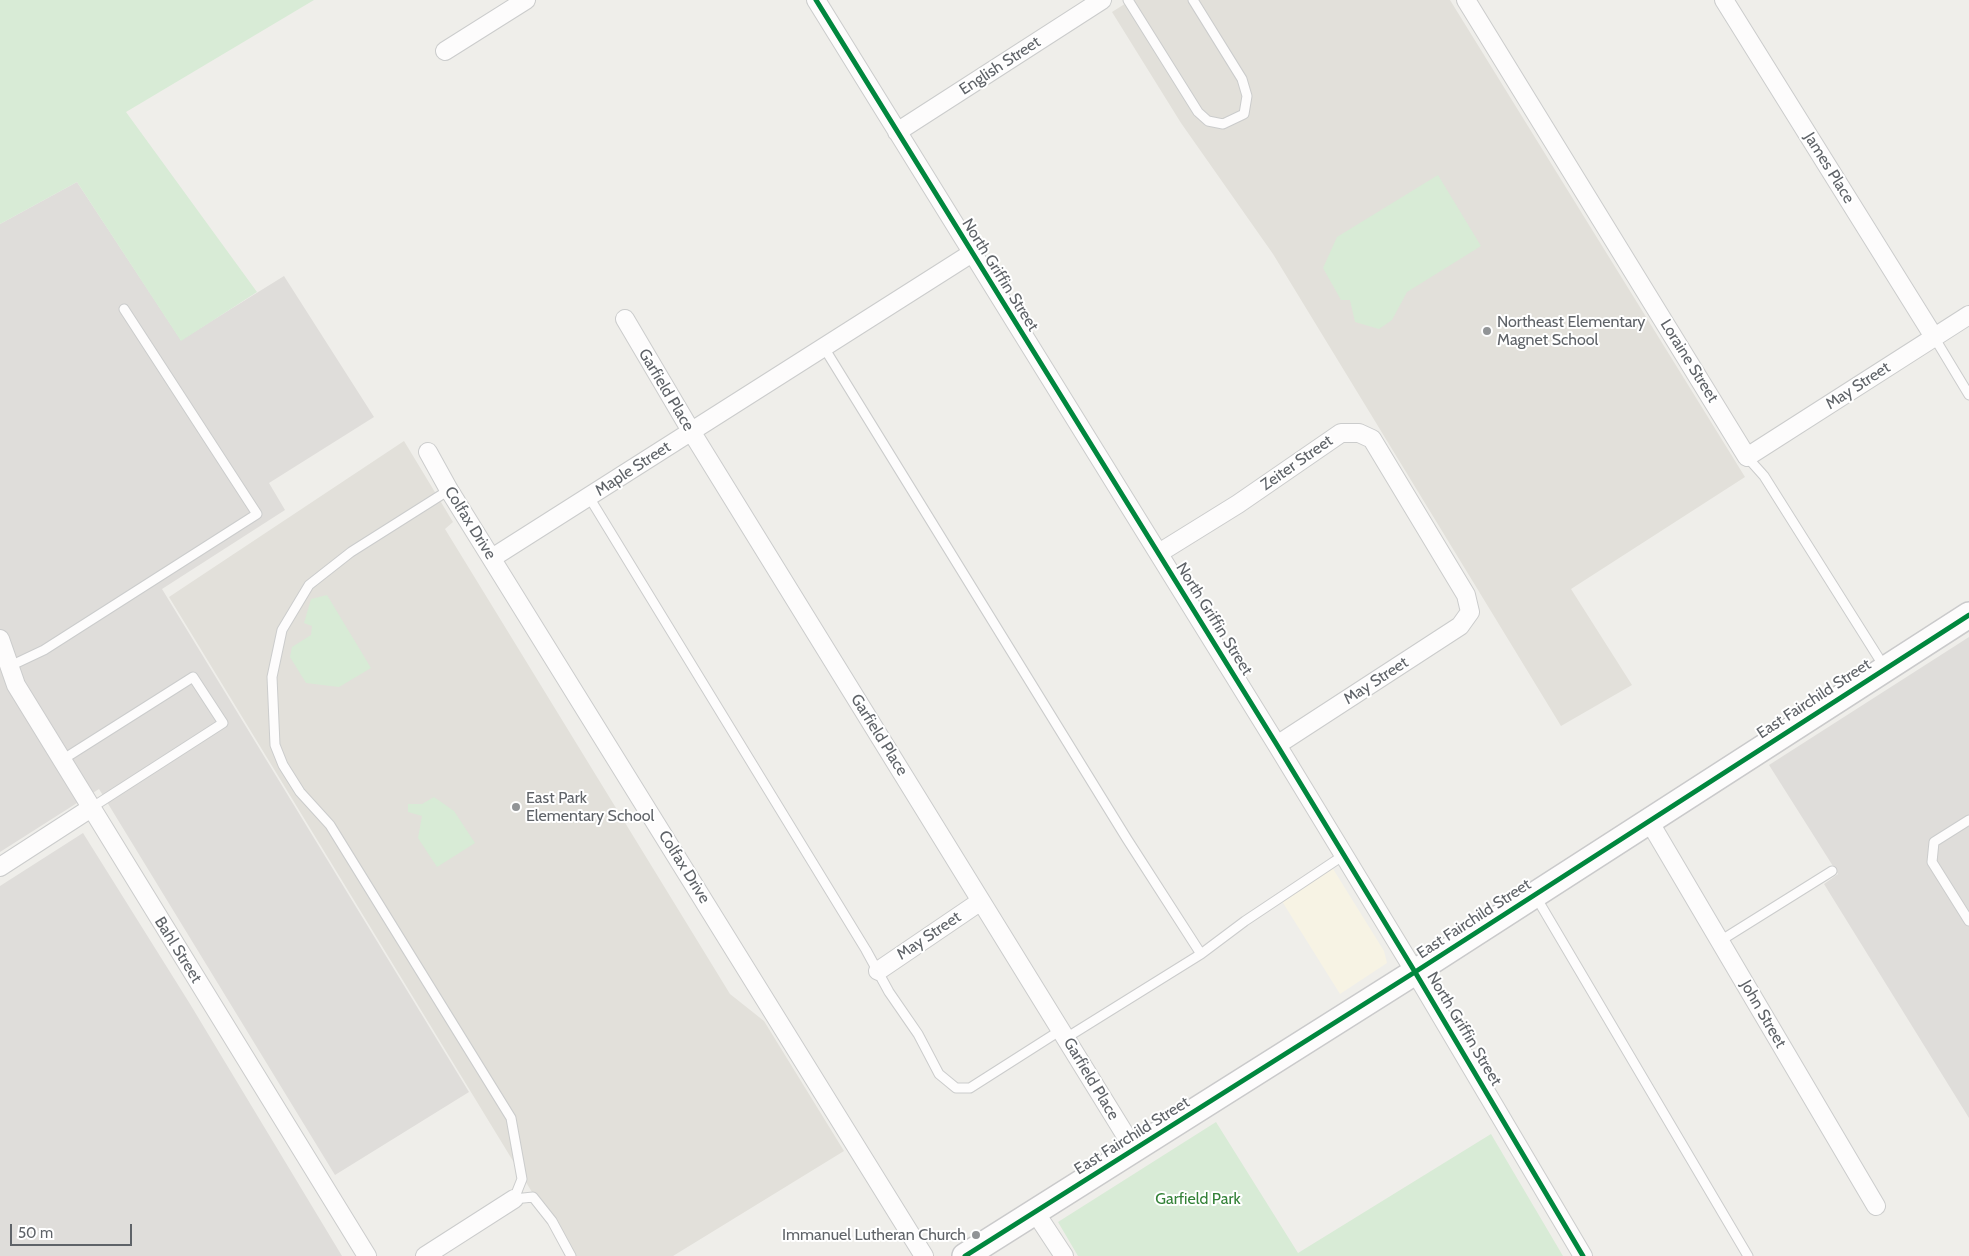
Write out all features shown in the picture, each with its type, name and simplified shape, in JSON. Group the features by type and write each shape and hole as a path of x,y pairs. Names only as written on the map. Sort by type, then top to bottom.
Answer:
{"street":[{"path":"444,51 526,0"},
{"name":"North Griffin Street","path":"816,0 1277,745 1415,972 1583,1256"},
{"name":"Loraine Street","path":"1466,0 1748,457"},
{"name":"James Place","path":"1724,0 1934,337"},
{"name":"English Street","path":"897,132 1093,2"},
{"name":"Maple Street","path":"492,558 972,252"},
{"name":"May Street","path":"1748,457 1969,315"},
{"name":"Garfield Place","path":"625,320 691,431 1134,1149"},
{"name":"Zeiter Street","path":"1159,553 1238,504 1341,433 1358,432 1372,439 1466,595 1470,612"},
{"name":"Colfax Drive","path":"428,452 449,490 924,1256"},
{"name":"May Street","path":"1277,745 1460,626 1470,612"},
{"name":"East Fairchild Street","path":"965,1256 1415,972 1969,615"},
{"name":"Bahl Street","path":"0,639 8,667 16,684 367,1256"},
{"path":"0,867 91,808"},
{"name":"John Street","path":"1649,821 1876,1206"},
{"name":"May Street","path":"878,971 981,901"},
{"path":"425,1256 514,1199"},
{"path":"1035,1212 1064,1256"}],"lane":[{"path":"1128,0 1198,112 1208,121 1223,124 1244,114 1247,96 1242,79 1193,0"},
{"path":"8,667 44,650 257,514 124,309"},
{"path":"1934,337 1969,395"},
{"path":"823,346 1127,839 1201,954"},
{"name":"Loraine Street","path":"1748,457 1764,476 1885,668"},
{"path":"449,490 351,552 309,585 282,630 272,677 275,745 283,765 300,792 330,825 511,1118 522,1179 514,1199 533,1197 552,1221 571,1256"},
{"path":"589,497 918,1034 939,1074 956,1088 970,1088 1201,954 1245,921 1344,855"},
{"path":"62,760 193,677 223,723 91,808"},
{"path":"1969,820 1934,842 1932,862 1969,921"},
{"path":"1720,941 1832,871"},
{"path":"1535,895 1748,1256"}],"shaded area":[{"name":"Northeast Elementary Magnet School","path":"1131,0 1450,0 1745,477 1571,589 1632,685 1561,726 1273,254 1181,123 1112,12"},
{"path":"77,182 181,340 284,276 374,417 269,483 285,510 162,589 469,1092 335,1175 99,789 0,852 0,224"},
{"path":"404,441 453,522 445,529 730,994 764,1021 844,1151 673,1256 571,1256 169,597"},
{"path":"1969,637 1969,1118 1824,884 1838,874 1769,765"},
{"path":"83,833 190,1004 342,1256 0,1256 0,886"},
{"path":"1330,864 1384,951 1387,963 1340,994 1280,898"}],"green space":[{"path":"0,0 314,0 126,112 257,292 181,341 77,182 0,224"},
{"path":"1438,175 1481,246 1407,292 1392,320 1379,329 1355,322 1350,300 1341,300 1323,268 1337,237"},
{"path":"327,595 371,668 339,687 306,683 290,657 292,647 311,635 312,626 304,623 311,599"},
{"path":"434,797 454,811 475,843 437,867 418,838 422,816 408,812 408,804 422,804"},
{"name":"Garfield Park","path":"1216,1122 1298,1253 1491,1134 1563,1256 1078,1256 1058,1222"}],"cycle path":[{"path":"816,0 1277,745 1415,972 1583,1256"},
{"path":"965,1256 1415,972 1969,615"}],"place":[{"name":"Northeast Elementary Magnet School","path":"1487,331"},
{"name":"East Park Elementary School","path":"516,807"},
{"name":"Immanuel Lutheran Church","path":"976,1235"}]}
